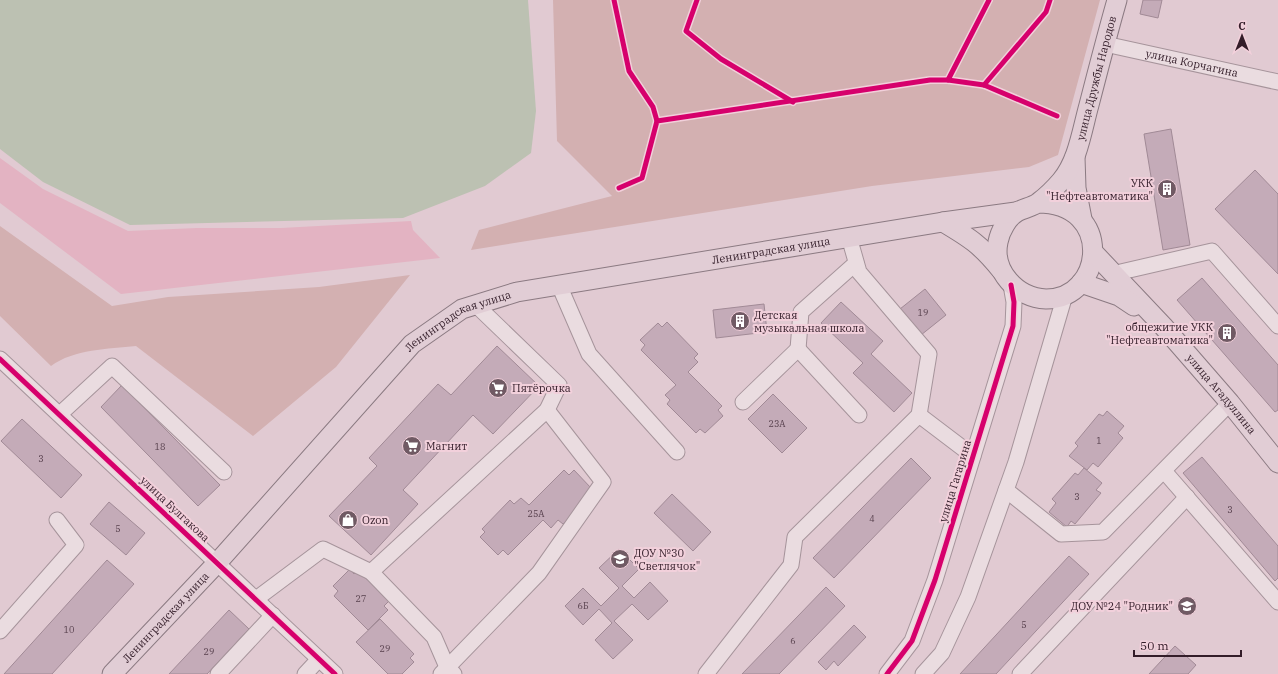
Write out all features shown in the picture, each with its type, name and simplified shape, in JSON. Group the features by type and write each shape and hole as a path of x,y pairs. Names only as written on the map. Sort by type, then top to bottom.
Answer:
{"main road":[{"name":"улица Дружбы Народов","path":"1075,156 1117,0"},
{"path":"1007,278 998,258 998,242 1004,226 1016,212 1038,203 1062,180 1075,156"},
{"path":"943,222 968,236 984,249 1007,278 1026,294 1046,299 1065,295 1081,283 1089,270 1094,253 1092,237 1082,219 1076,188 1075,156"},
{"path":"1038,203 1053,203 1068,208 1082,219"},
{"name":"Ленинградская улица","path":"112,674 217,563 412,344 462,309 517,292 849,237 1016,212"},
{"path":"1094,253 1112,274 1163,326"},
{"path":"1081,283 1119,296 1163,326"},
{"name":"улица Агадуллина","path":"1163,326 1230,403 1278,463"}],"street":[{"name":"улица Корчагина","path":"1105,44 1278,82"},
{"path":"706,674 791,565 795,537 919,415 929,354 858,272 849,237"},
{"path":"1112,274 1212,251 1278,326"},
{"path":"743,402 798,349 801,312 856,263"},
{"name":"улица Гагарина","path":"887,674 912,641 935,580 1013,326 1014,302 1007,278"},
{"path":"559,285 589,354 677,452"},
{"path":"923,674 942,653 968,597 1016,462 1065,295"},
{"path":"371,572 547,410 559,385 476,305"},
{"path":"798,349 859,415"},
{"name":"улица Булгакова","path":"0,359 335,674"},
{"path":"60,414 112,366 224,472"},
{"path":"1006,490 1061,534 1103,532 1230,403"},
{"path":"256,599 323,549 371,572 434,637 448,672 539,573 603,482 547,410"},
{"path":"919,415 973,456"},
{"path":"1164,471 1278,602"},
{"path":"1020,674 1187,497"},
{"path":"0,631 76,545 57,520"},
{"path":"218,674 273,615"},
{"path":"305,674 319,659"}],"shaded area":[{"path":"0,0 528,0 536,111 531,153 485,186 403,218 130,225 43,182 0,149"},
{"path":"553,0 1100,0 1058,155 1029,167 872,186 471,250 479,230 612,196 557,141"},
{"path":"0,226 112,306 168,297 319,287 410,275 336,367 253,436 136,346 81,353 60,360 51,366 0,316"}],"sand":[{"path":"0,158 43,189 128,231 197,228 281,228 411,221 413,230 440,258 121,294 0,203"}],"building":[{"path":"1143,0 1162,0 1158,18 1140,14"},
{"name":"УКК \"Нефтеавтоматика\"","path":"1171,129 1190,245 1163,250 1144,134"},
{"path":"1255,170 1278,194 1278,274 1215,209"},
{"name":"общежитие УКК \"Нефтеавтоматика\"","path":"1202,278 1278,365 1278,410 1275,412 1177,300"},
{"path":"925,289 946,315 921,335 900,309"},
{"path":"841,302 883,341 871,354 912,393 894,412 853,373 863,363 821,323"},
{"name":"Детская музыкальная школа","path":"764,304 767,332 716,338 713,310"},
{"path":"667,322 698,354 694,358 698,362 688,372 722,406 718,410 723,416 705,433 700,429 696,433 667,404 670,400 665,395 676,385 641,350 645,345 640,340 658,323 662,327"},
{"name":"Магнит","path":"497,346 539,386 493,434 473,415 403,490 418,504 371,555 329,516 377,466 369,458 438,384 451,395"},
{"path":"122,385 220,485 198,506 101,407"},
{"path":"773,394 807,428 782,453 748,419"},
{"path":"1107,411 1124,426 1118,433 1123,438 1098,467 1093,463 1087,470 1069,456 1078,446 1075,443 1099,414 1103,416"},
{"path":"22,419 82,475 61,498 1,441"},
{"path":"1202,457 1278,546 1278,578 1275,581 1183,473"},
{"path":"911,458 931,478 834,578 813,558"},
{"path":"1084,468 1102,483 1096,490 1101,493 1075,524 1071,521 1067,527 1049,512 1056,503 1052,499 1075,473 1078,475"},
{"path":"564,470 569,475 574,470 591,488 586,492 591,496 563,524 558,520 551,528 543,520 508,555 503,550 498,555 480,537 485,532 482,529 510,500 514,504 521,498 529,505"},
{"path":"672,494 711,532 693,551 654,513"},
{"path":"109,502 145,533 126,555 90,524"},
{"path":"619,549 639,569 622,586 634,598 650,582 668,601 648,620 632,604 614,621 633,640 613,659 595,640 612,623 599,609 583,625 565,606 583,588 601,606 619,588 599,568"},
{"path":"1069,556 1089,574 996,674 960,674"},
{"path":"107,560 134,584 52,674 4,674"},
{"path":"350,569 354,574 358,570 389,601 384,606 388,610 368,630 334,596 338,591 333,586"},
{"path":"826,587 845,606 779,674 742,674"},
{"path":"229,610 249,629 207,674 169,674"},
{"path":"380,619 414,654 410,658 414,662 402,674 388,674 356,642"},
{"path":"854,625 866,637 838,666 834,661 826,670 818,662"},
{"path":"1175,646 1196,665 1188,674 1149,674"}],"cycle path":[{"path":"614,0 629,71 653,107 657,121"},
{"path":"697,0 686,31 721,59 793,102"},
{"path":"948,80 989,0"},
{"path":"984,85 1046,12 1050,0"},
{"path":"619,188 642,178 657,121 930,80 948,80 984,85 1057,116"},
{"path":"887,674 912,641 935,580 1013,326 1014,302 1011,285"},
{"path":"0,359 335,674"}],"place":[{"name":"УКК \"Нефтеавтоматика\"","path":"1167,189"},
{"name":"Детская музыкальная школа","path":"740,321"},
{"name":"общежитие УКК \"Нефтеавтоматика\"","path":"1227,333"},
{"name":"Пятёрочка","path":"498,388"},
{"name":"Магнит","path":"412,446"},
{"name":"Ozon","path":"348,520"},
{"name":"ДОУ №30 \"Светлячок\"","path":"620,559"},
{"name":"ДОУ №24 \"Родник\"","path":"1187,606"}]}
